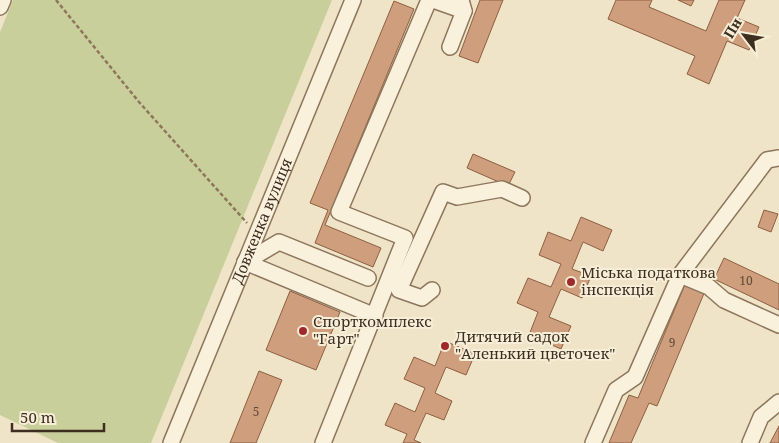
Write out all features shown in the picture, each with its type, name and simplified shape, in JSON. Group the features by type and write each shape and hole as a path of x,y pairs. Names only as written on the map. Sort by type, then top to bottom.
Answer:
{"street":[{"path":"0,8 3,0"},
{"name":"Довженка вулиця","path":"171,443 354,0"},
{"path":"328,442 405,238 339,212 431,0 463,5 450,47"},
{"path":"593,443 616,390 635,377 680,274 767,160 779,158"},
{"path":"399,290 443,192 457,197 502,189 522,198"},
{"path":"245,262 279,242 368,278"},
{"path":"245,262 374,316"},
{"path":"680,274 709,288 724,300 779,325"},
{"path":"382,297 399,290 422,298 432,290"},
{"path":"750,443 761,417 779,402"}],"path":[{"path":"56,0 138,102 257,233"}],"green space":[{"path":"13,0 332,0 151,443 58,443 0,415 0,32"}],"building":[{"path":"480,0 503,0 478,63 459,56"},
{"path":"616,0 652,0 649,7 706,31 719,0 745,0 737,18 759,27 749,50 727,41 709,84 687,74 695,56 608,19"},
{"path":"678,0 694,0 691,6"},
{"path":"394,1 414,9 325,225 381,248 373,267 315,243 328,210 310,203"},
{"path":"473,154 515,172 508,186 467,168"},
{"path":"764,210 778,214 771,232 758,227"},
{"name":"Міська податкова інспекція","path":"581,217 612,230 603,251 583,242 572,269 591,276 582,298 561,289 549,317 571,326 561,349 529,335 538,312 517,303 528,278 551,287 561,264 539,255 548,232 571,241"},
{"path":"724,258 779,284 779,310 714,279"},
{"path":"685,284 705,291 657,406 649,403 631,443 609,443 629,395 638,398"},
{"name":"Спорткомплекс \"Гарт\"","path":"290,291 340,312 316,370 266,350"},
{"path":"445,341 475,354 466,375 446,367 435,393 452,401 444,420 426,413 414,440 421,443 403,443 407,434 385,425 395,403 415,412 425,388 404,379 414,357 435,366"},
{"path":"259,371 282,380 256,443 230,443"},
{"path":"779,426 779,443 770,443"}],"place":[{"name":"Міська податкова інспекція","path":"571,282"},
{"name":"Спорткомплекс \"Гарт\"","path":"303,331"},
{"name":"Дитячий садок \"Аленький цветочек\"","path":"445,346"}]}
